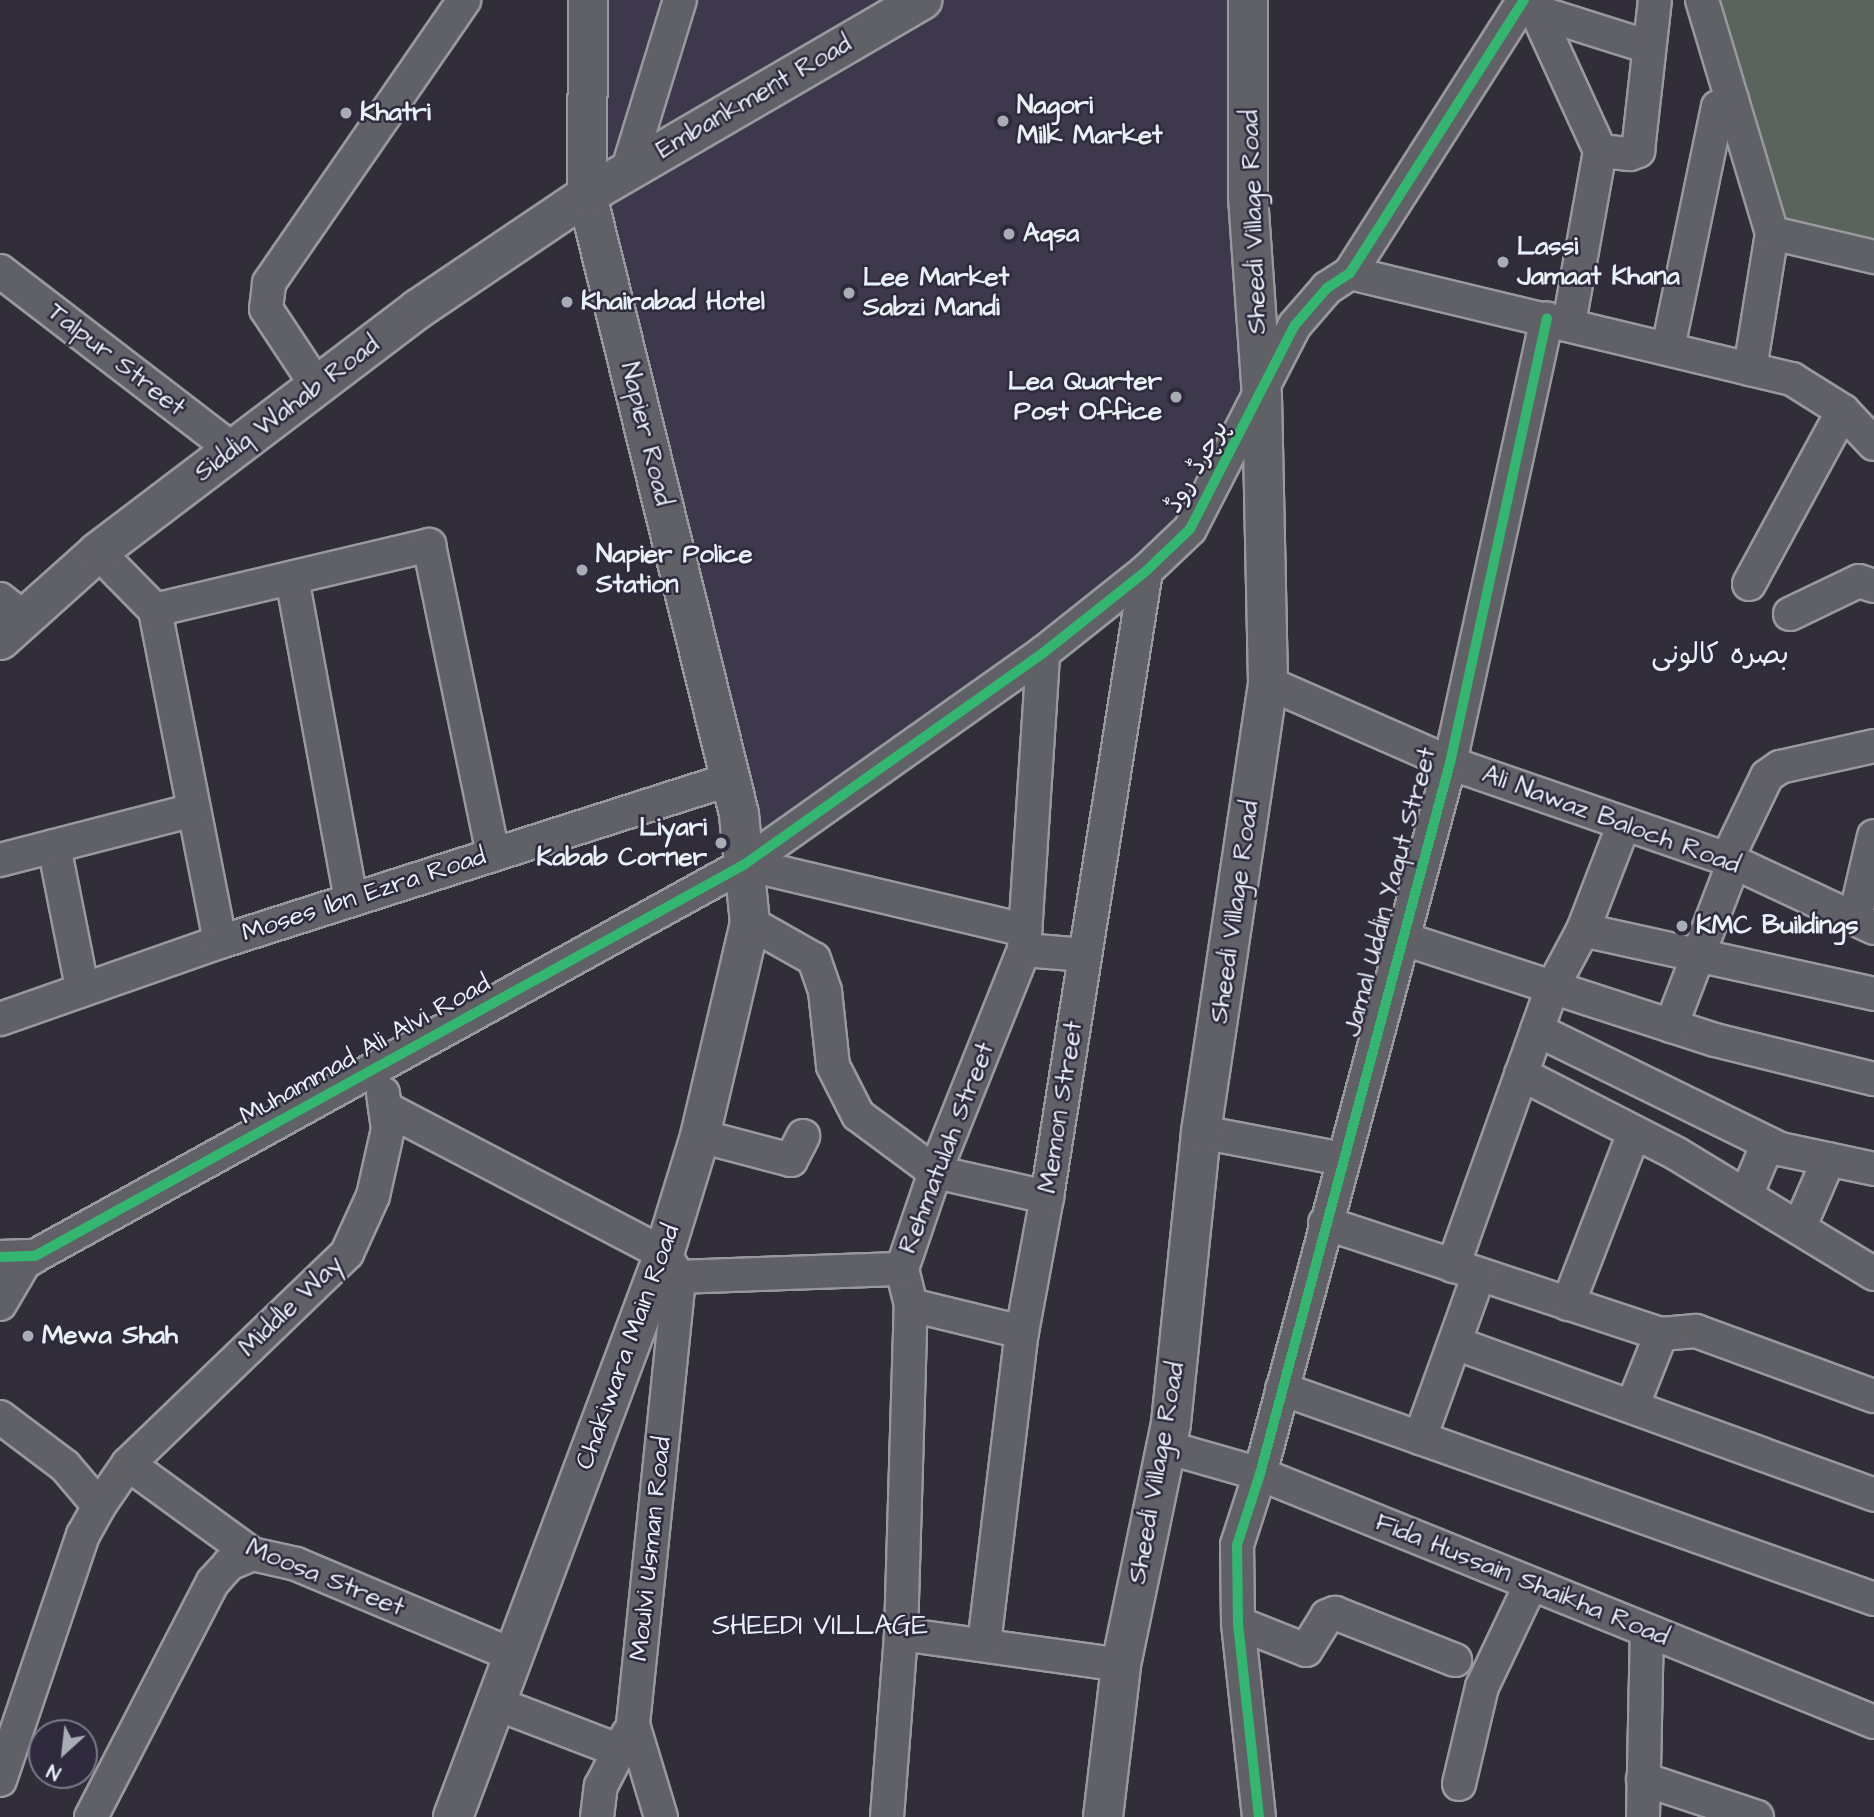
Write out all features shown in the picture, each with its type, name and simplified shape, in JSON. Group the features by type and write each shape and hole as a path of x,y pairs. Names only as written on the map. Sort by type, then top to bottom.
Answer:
{"main road":[{"name":"Napier Road","path":"588,0 587,195 731,779 745,864"},
{"name":"Embankment Road","path":"587,195 922,0"},
{"name":"Sheedi Village Road","path":"1103,1817 1121,1665 1166,1447 1201,1132 1268,683 1262,397 1248,198 1248,0"},
{"name":"Siddiq Wahab Road","path":"8,619 418,309 587,195"},
{"name":"Chakiwara Main Road","path":"453,1817 513,1655 672,1266 750,923 745,864"}],"street":[{"path":"317,386 266,309 269,283 464,0"},
{"path":"627,172 680,0"},
{"path":"1532,4 1600,151 1630,154 1638,151 1655,0"},
{"path":"1702,0 1772,233 1750,369"},
{"path":"1532,4 1649,47"},
{"name":"پرچرڈ روڈ","path":"745,864 1043,653 1146,571 1190,529 1262,397 1296,325 1327,288 1350,273 1532,4"},
{"path":"1668,348 1717,107 1732,99"},
{"name":"Jamal Uddin Yaqut Street","path":"1259,1817 1238,1623 1237,1545 1260,1474 1401,938 1450,763 1600,151"},
{"path":"1772,233 1874,257"},
{"name":"Talpur Street","path":"0,271 233,450"},
{"path":"1350,273 1792,379 1843,411 1874,444"},
{"path":"1749,583 1843,411"},
{"path":"155,610 429,545 493,854"},
{"path":"98,552 155,610 220,942"},
{"name":"Memon Street","path":"984,1644 1022,1332 1047,1197 1146,571"},
{"path":"292,578 351,900"},
{"path":"1790,614 1859,581 1874,586"},
{"name":"Rehmatulah Street","path":"887,1817 901,1634 911,1306 902,1269 935,1172 1025,940 1043,653"},
{"name":"Ali Nawaz Baloch Road","path":"1268,683 1450,763 1731,861 1864,923"},
{"path":"1671,1026 1731,861 1767,776 1780,767 1874,746"},
{"name":"Moses Ibn Ezra Road","path":"0,1019 82,987 731,779"},
{"path":"0,860 194,810"},
{"path":"1420,1438 1455,1343 1466,1270 1521,1074 1552,988 1583,930 1624,824"},
{"path":"1864,923 1874,836"},
{"path":"54,846 82,987"},
{"path":"745,864 1085,955"},
{"name":"Muhammad Ali Alvi Road","path":"0,1257 35,1256 380,1069 745,864"},
{"path":"750,923 814,959 825,991 833,1066 858,1115 935,1172 1047,1197"},
{"path":"1583,930 1874,994"},
{"path":"1401,938 1671,1026 1874,1079"},
{"path":"1537,1030 1768,1143 1874,1169"},
{"name":"Middle Way","path":"128,1464 346,1253 373,1196 388,1129 380,1069"},
{"path":"1521,1074 1746,1196 1874,1274"},
{"path":"385,1108 672,1266 902,1269"},
{"path":"1201,1132 1342,1159"},
{"path":"1568,1304 1634,1133"},
{"path":"700,1136 792,1160 803,1136"},
{"path":"1746,1196 1768,1143"},
{"path":"1800,1228 1829,1159"},
{"path":"1325,1223 1661,1334 1696,1331 1874,1396"},
{"path":"0,1304 24,1263 35,1256"},
{"name":"Moulvi Usman Road","path":"661,1817 626,1737 672,1266"},
{"path":"911,1306 1022,1332"},
{"path":"1632,1407 1661,1334"},
{"path":"1455,1343 1874,1495"},
{"path":"1282,1389 1874,1599"},
{"path":"0,1417 65,1466 99,1506"},
{"name":"Fida Hussain Shaikha Road","path":"1166,1447 1260,1474 1874,1722"},
{"path":"0,1780 83,1535 128,1464"},
{"name":"Moosa Street","path":"128,1464 253,1554 296,1564 513,1655"},
{"path":"91,1817 213,1583 229,1564 253,1554"},
{"path":"1459,1784 1482,1687 1531,1584"},
{"path":"1238,1623 1306,1650 1327,1616 1335,1613 1455,1660"},
{"path":"1643,1817 1647,1632"},
{"path":"901,1634 1121,1665"},
{"path":"495,1703 626,1737 601,1786 597,1817"},
{"path":"1643,1779 1757,1817"}],"shaded area":[{"path":"588,0 923,0 587,195"},
{"path":"937,0 1255,0 1256,397 1189,529 744,864 590,197"},
{"path":"1702,0 1874,0 1874,257 1772,233"}],"cycle path":[{"path":"0,1257 35,1256 745,864 1043,653 1146,571 1190,529 1295,325 1327,288 1350,273 1524,0"},
{"path":"1259,1817 1238,1623 1237,1545 1260,1474 1450,763 1547,318"}],"place":[{"name":"Khatri","path":"346,113"},
{"name":"Nagori Milk Market","path":"1003,121"},
{"name":"Aqsa","path":"1009,234"},
{"name":"Lassi Jamaat Khana","path":"1503,262"},
{"name":"Lee Market Sabzi Mandi","path":"849,293"},
{"name":"Khairabad Hotel","path":"567,302"},
{"name":"Lea Quarter Post Office","path":"1176,397"},
{"name":"Napier Police Station","path":"582,570"},
{"name":"Liyari Kabab Corner","path":"721,843"},
{"name":"KMC Buildings","path":"1682,926"},
{"name":"Mewa Shah","path":"28,1336"}],"district":[{"name":"بصرہ کالونی","path":"1720,655"},
{"name":"SHEEDI VILLAGE","path":"820,1626"}]}
